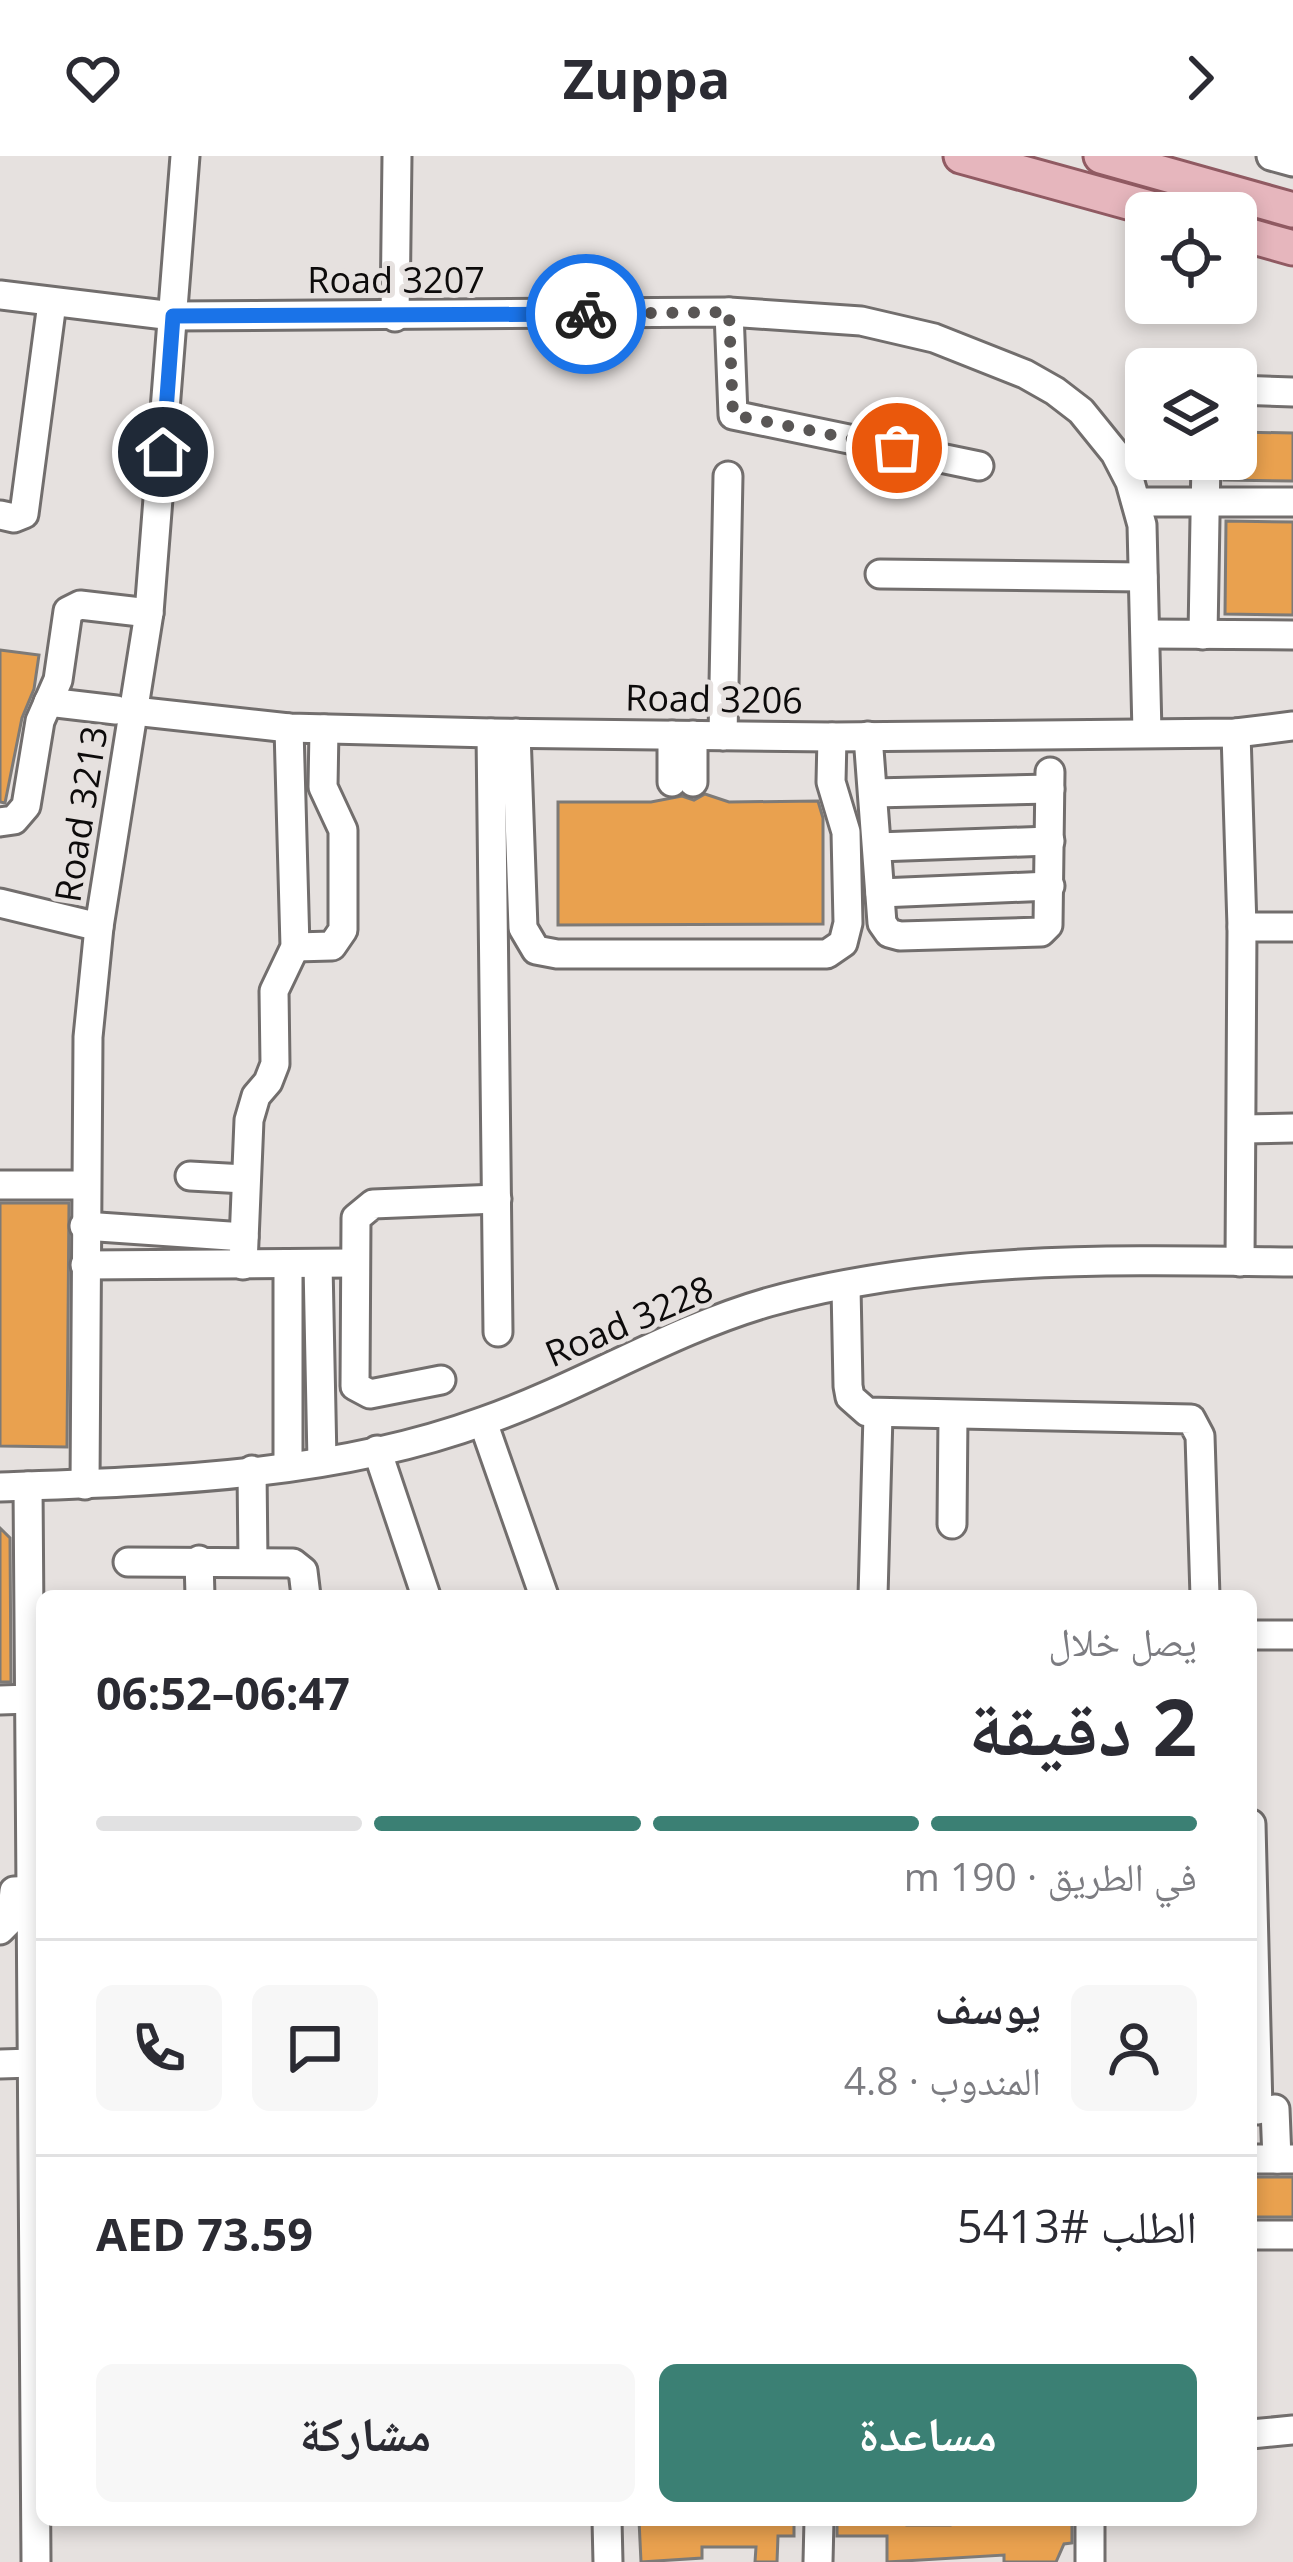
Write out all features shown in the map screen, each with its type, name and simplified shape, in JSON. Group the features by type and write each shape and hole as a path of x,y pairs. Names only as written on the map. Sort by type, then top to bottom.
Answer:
{"main road":[{"path":"961,156 1125,201"},
{"path":"1101,156 1293,210"},
{"path":"1257,239 1293,248"}],"street":[{"name":"Road 3213","path":"85,1485 88,1037 99,927 123,781 125,710 149,614 185,156"},
{"path":"395,316 397,156"},
{"path":"1271,156 1293,162"},
{"path":"1257,244 1293,262"},
{"name":"Road 3207","path":"0,295 173,316 729,312 884,325 934,338 1025,374 1082,411 1100,431 1130,482 1142,525 1147,733"},
{"path":"0,515 24,514 52,303"},
{"path":"729,312 733,415 979,466"},
{"path":"1257,391 1293,392"},
{"path":"723,736 728,476"},
{"path":"1203,635 1206,480"},
{"path":"1136,502 1293,502"},
{"path":"880,574 1144,577"},
{"path":"0,822 14,820 26,806 40,721 58,680 68,610 80,605 149,614"},
{"path":"1148,634 1293,634"},
{"name":"Road 3206","path":"48,702 289,728 503,733 832,737 1237,733 1293,726"},
{"path":"243,1251 251,1108 274,1064 274,992 295,947 289,728"},
{"path":"295,947 332,946 343,930 343,826 323,787 324,729"},
{"path":"503,733 523,928 536,950 557,954 827,954 837,949 847,933 847,855 844,816 831,782 832,737"},
{"path":"497,1332 503,733"},
{"path":"1237,733 1242,927 1240,1262"},
{"path":"682,735 683,782"},
{"path":"868,736 883,923 889,933 1041,932 1051,915 1050,781 873,793"},
{"path":"877,847 1050,841"},
{"path":"880,893 1051,886"},
{"path":"0,903 99,927"},
{"path":"1242,927 1293,927"},
{"path":"1243,1129 1293,1128"},
{"path":"190,1176 245,1179"},
{"path":"0,1185 84,1185"},
{"path":"441,1380 370,1394 355,1386 354,1225 366,1207 497,1199"},
{"path":"84,1226 243,1251 288,1264 353,1263"},
{"path":"85,1265 243,1251"},
{"name":"Road 3228","path":"14,1486 85,1485 252,1470 377,1450 483,1422 768,1303 919,1272 1001,1264 1293,1262"},
{"path":"288,1264 288,1466"},
{"path":"318,1264 322,1461"},
{"path":"845,1287 848,1386 857,1406 878,1415 1191,1419 1200,1436 1204,1590"},
{"path":"873,1590 878,1415"},
{"path":"952,1524 953,1415"},
{"path":"483,1422 542,1590"},
{"path":"377,1450 424,1590"},
{"path":"252,1470 253,1562"},
{"path":"14,1486 36,1747 36,2180"},
{"path":"199,1560 200,1590"},
{"path":"128,1562 199,1560 299,1566 306,1577 306,1590"},
{"path":"1257,1635 1293,1635"},
{"path":"0,1700 30,1707"},
{"path":"0,1717 30,1707"},
{"path":"0,1930 11,1919 14,1891 36,1886"},
{"path":"1257,1919 1274,2159"},
{"path":"0,2064 33,2063"},
{"path":"1257,2235 1293,2235"},
{"path":"1257,2433 1293,2430"},
{"path":"35,2562 36,2496"},
{"path":"608,2526 608,2562"},
{"path":"818,2562 819,2526"},
{"path":"1090,2526 1090,2562"}],"building":[{"path":"1257,432 1293,433 1293,481 1224,480 1257,480"},
{"path":"1226,521 1293,522 1293,615 1225,614"},
{"path":"0,650 39,655 5,803 0,802"},
{"path":"705,794 729,802 818,801 823,818 823,924 558,925 558,802 651,802 682,796 694,800"},
{"path":"0,1203 69,1203 67,1447 0,1446"},
{"path":"0,1528 10,1538 11,1682 0,1682"},
{"path":"1257,2177 1293,2177 1293,2217 1257,2217"},
{"path":"639,2526 794,2526 794,2536 778,2536 777,2562 755,2562 756,2547 702,2547 702,2558 641,2562"},
{"path":"837,2526 1072,2526 1072,2543 1064,2544 1056,2562 1004,2562 1004,2555 887,2562 887,2536 837,2536"}],"way so far":[{"path":"586,314 729,312 733,415 897,448"}],"route":[{"path":"163,452 173,316 586,314"}]}
